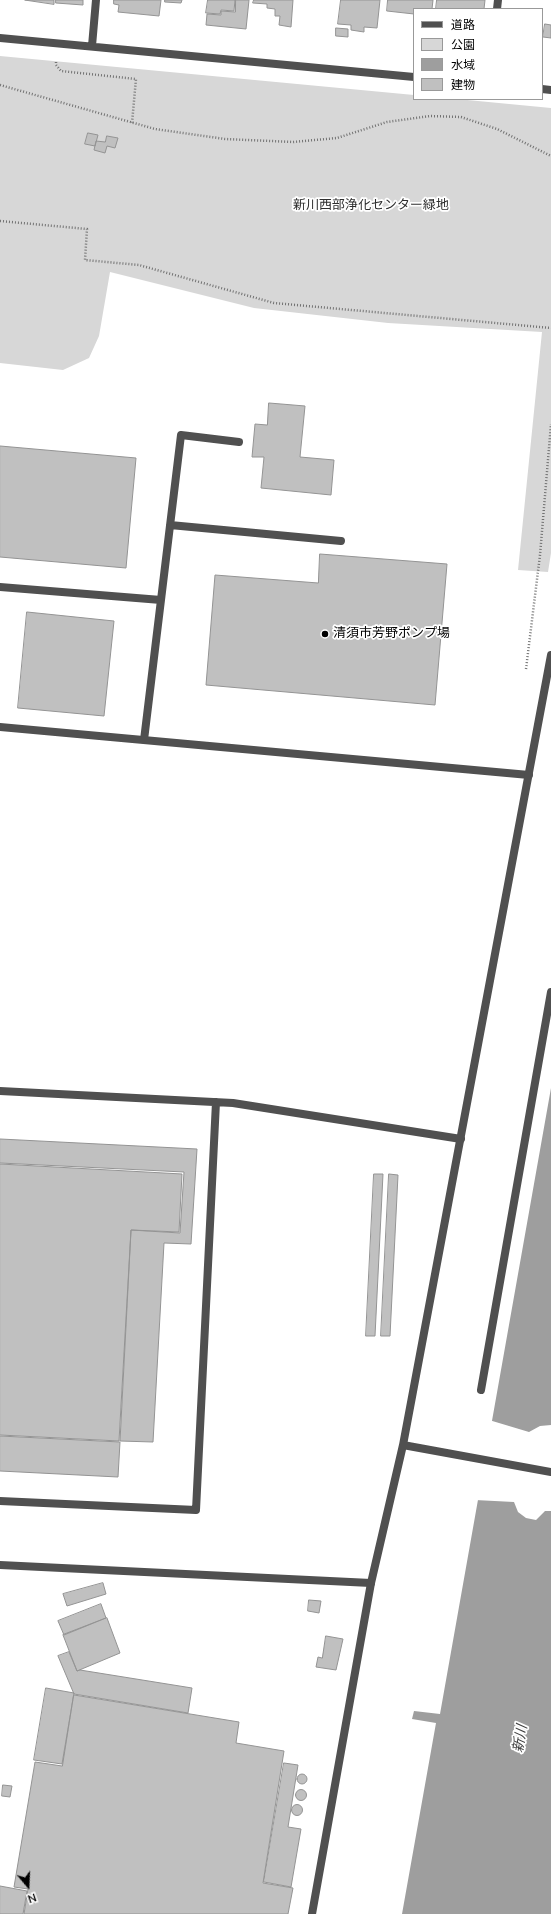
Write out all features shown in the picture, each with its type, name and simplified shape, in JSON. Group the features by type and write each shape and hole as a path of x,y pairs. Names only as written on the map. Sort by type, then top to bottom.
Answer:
{"street":[{"path":"92,46 96,0"},
{"path":"0,38 413,77"},
{"path":"144,740 181,435 239,442"},
{"path":"170,525 341,541"},
{"path":"0,587 161,600"},
{"path":"312,1914 371,1583 402,1445 461,1139 551,655"},
{"path":"0,727 529,775"},
{"path":"481,1390 551,992"},
{"path":"0,1091 232,1103 461,1139"},
{"path":"0,1501 196,1510 216,1102"},
{"path":"402,1445 551,1472"},
{"path":"0,1565 371,1583"}],"path":[{"path":"58,43 56,65 61,71 136,79 132,123"},
{"path":"0,85 155,129 225,139 293,142 337,138 394,121 430,116 461,117 497,129 551,156"},
{"path":"0,221 87,229 85,260 139,265 274,303 551,328"},
{"path":"526,670 540,555 551,424"}],"green space":[{"name":"新川西部浄化センター緑地","path":"0,56 413,95 413,100 467,100 551,108 551,553 548,572 518,570 542,332 388,323 254,308 110,272 99,336 89,358 63,370 0,363"}],"water":[{"name":"新川","path":"551,1088 551,1914 402,1914 436,1723 412,1719 414,1711 440,1714"}],"pier":[{"path":"489,1420 529,1432 540,1426 551,1425 551,1511 545,1511 536,1520 526,1518 518,1512 514,1502 475,1500"}],"building":[{"path":"25,0 54,0 54,4"},
{"path":"56,0 83,0 83,5 56,3"},
{"path":"114,0 161,0 159,16 118,12 119,5 114,4"},
{"path":"165,0 182,0 181,3 165,2"},
{"path":"208,0 235,0 234,11 221,10 220,14 206,13"},
{"path":"236,0 249,0 246,29 206,25 207,14 221,15 221,11 235,12"},
{"path":"254,0 293,0 291,27 279,25 280,16 275,16 275,9 267,8 267,4 253,3"},
{"path":"341,0 380,0 377,28 364,27 364,32 351,30 351,25 338,24"},
{"path":"388,0 433,0 432,8 413,8 413,14 387,11"},
{"path":"437,0 485,0 484,8 436,8"},
{"path":"545,24 551,25 551,38 543,37"},
{"path":"336,28 348,29 348,37 336,36"},
{"path":"88,133 98,135 95,146 85,144"},
{"path":"107,136 118,138 115,148 107,146 105,153 94,150 96,141 105,142"},
{"path":"269,403 305,406 300,457 334,460 331,495 261,488 264,457 252,457 255,424 267,425"},
{"path":"0,446 136,458 126,568 0,557"},
{"name":"清須市芳野ポンプ場","path":"320,554 447,564 435,705 206,685 215,575 318,583"},
{"path":"27,612 114,621 104,716 18,708"},
{"path":"0,1139 197,1149 191,1244 164,1243 153,1442 120,1441 131,1230 180,1233 184,1172 0,1163"},
{"path":"0,1164 182,1174 179,1232 131,1230 119,1441 0,1435"},
{"path":"374,1174 383,1174 375,1336 366,1336"},
{"path":"389,1174 398,1175 390,1336 381,1336"},
{"path":"0,1436 120,1442 118,1477 0,1471"},
{"path":"103,1583 106,1594 67,1606 63,1594"},
{"path":"309,1600 321,1601 319,1613 308,1611"},
{"path":"101,1604 106,1618 64,1635 58,1621"},
{"path":"107,1618 120,1653 77,1671 63,1635"},
{"path":"326,1636 343,1639 336,1670 316,1667 318,1657 322,1658"},
{"path":"69,1652 77,1671 80,1670 192,1688 188,1713 74,1694 58,1656"},
{"path":"46,1688 74,1693 62,1764 34,1760"},
{"path":"74,1695 239,1722 236,1743 284,1751 263,1883 293,1888 288,1914 24,1914 28,1889 14,1887 35,1762 62,1766"},
{"path":"284,1763 298,1765 288,1827 301,1829 291,1887 264,1882"},
{"path":"300,1774 304,1774 306,1775 306,1783 300,1784 297,1781 297,1777"},
{"path":"3,1785 12,1786 10,1797 2,1796"},
{"path":"301,1789 305,1791 307,1795 305,1799 301,1801 297,1799 295,1795 297,1791"},
{"path":"297,1804 301,1806 303,1810 301,1814 297,1816 293,1814 291,1810 293,1806"},
{"path":"0,1886 27,1891 23,1914 0,1914"}],"place":[{"name":"清須市芳野ポンプ場","path":"325,634"}]}
